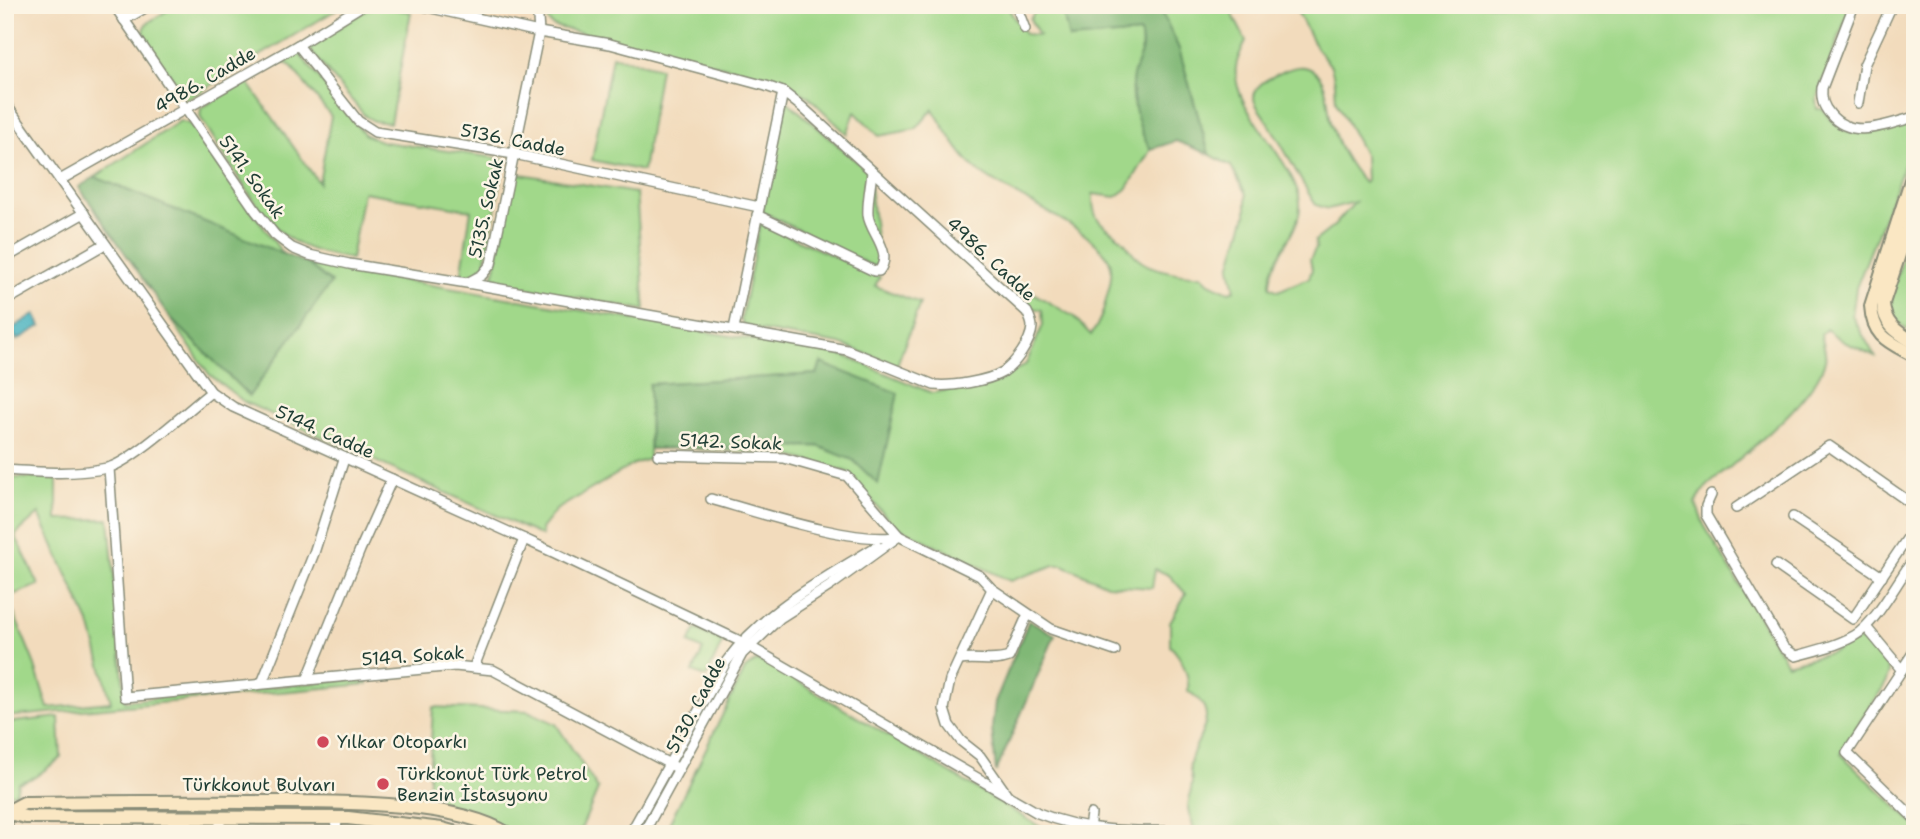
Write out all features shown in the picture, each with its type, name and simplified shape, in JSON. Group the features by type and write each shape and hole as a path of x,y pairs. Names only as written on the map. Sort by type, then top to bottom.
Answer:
{"street":[{"name":"5141. Sokak","path":"114,5 275,235 292,248 309,256 467,283"},
{"path":"124,20 150,5"},
{"name":"4986. Cadde","path":"60,180 298,45 363,5"},
{"name":"4986. Cadde","path":"418,5 638,51 783,92 1027,312 1032,326 1027,343 1005,370 995,376 946,386 934,385 847,350 467,283"},
{"name":"5135. Sokak","path":"467,283 482,275 492,264 539,32 537,5"},
{"path":"1016,5 1025,29"},
{"path":"1853,5 1822,88 1825,108 1843,125 1858,129 1915,117"},
{"path":"1858,103 1864,65 1892,5"},
{"name":"5136. Cadde","path":"298,45 358,121 375,132 514,154 758,211 874,271 879,271 882,267 882,247 869,222 868,212 872,171"},
{"path":"734,329 783,92"},
{"name":"5144. Cadde","path":"5,103 211,392 233,407 524,539 745,644 1012,800 1055,820 1089,828 1125,832 1181,831"},
{"path":"1915,168 1871,306 1880,321 1885,339 1915,356"},
{"path":"1880,321 1885,296 1915,206"},
{"path":"5,258 83,213"},
{"path":"5,301 105,244"},
{"path":"1880,321 1915,342"},
{"path":"5,470 43,472 109,468 133,454 211,392"},
{"path":"1736,508 1829,446 1915,506"},
{"name":"5142. Sokak","path":"658,455 783,458 847,476 899,536"},
{"path":"262,683 314,553 344,459"},
{"name":"5149. Sokak","path":"109,468 125,697 455,666 474,667 493,670 675,766"},
{"path":"307,680 360,550 393,479"},
{"path":"1711,495 1706,506 1706,515 1784,648 1796,656 1831,646 1855,636 1866,627 1915,556 1902,547"},
{"path":"711,499 843,533 887,539 899,536 980,576 992,589 1051,628 1115,651"},
{"path":"1793,517 1882,577"},
{"path":"1776,565 1853,619 1915,527"},
{"name":"5130. Cadde","path":"745,644 899,536"},
{"path":"474,667 524,539"},
{"name":"5130. Cadde","path":"630,834 675,766 745,644 762,622 887,539"},
{"path":"992,589 960,660 946,695 944,709 949,725 961,741 980,756 1012,800"},
{"path":"960,660 974,657 1002,660 1009,657 1028,614"},
{"path":"1866,627 1901,669"},
{"path":"1915,650 1847,753 1915,819"},
{"name":"5130. Cadde","path":"643,834 675,766"},
{"name":"Türkkonut Bulvarı","path":"6,813 24,803 345,803 446,811 498,827 508,834"},
{"path":"6,813 8,834"},
{"name":"Türkkonut Bulvarı","path":"6,813 25,817 337,818 428,827 460,834"},
{"path":"1089,828 1091,814"},
{"path":"220,818 220,834"},
{"path":"336,834 337,818"}],"green space":[{"path":"176,5 344,5 187,100 143,35 146,24"},
{"path":"541,5 1007,5 1025,34 1039,35 1030,19 1039,5 1084,5 1078,13 1069,39 1140,33 1142,41 1132,98 1151,149 1127,189 1116,197 1093,194 1096,216 1142,262 1170,272 1201,275 1209,283 1229,292 1235,290 1230,267 1246,215 1246,194 1231,166 1209,154 1179,49 1162,12 1165,5 1228,5 1246,41 1236,67 1242,98 1284,163 1299,196 1298,219 1271,275 1270,287 1278,291 1309,278 1312,269 1310,259 1316,248 1315,241 1334,226 1355,202 1328,209 1316,205 1274,131 1255,104 1255,93 1260,85 1293,68 1302,67 1315,72 1325,88 1333,131 1340,147 1353,169 1364,183 1366,182 1365,156 1336,102 1331,66 1316,48 1294,5 1851,5 1816,100 1817,109 1822,109 1838,126 1855,133 1875,131 1915,120 1915,138 1856,288 1852,316 1875,356 1844,342 1826,329 1821,335 1825,361 1809,391 1769,433 1706,487 1696,503 1704,525 1787,664 1833,652 1856,640 1870,642 1885,661 1889,673 1884,686 1841,754 1915,825 1915,834 1194,834 1188,807 1192,783 1190,765 1206,717 1199,700 1188,691 1184,666 1170,646 1170,622 1186,594 1169,575 1155,569 1152,588 1107,585 1063,565 1055,565 1010,581 893,525 847,472 784,454 695,449 818,446 853,460 821,363 817,374 650,384 649,459 634,464 556,510 541,529 542,536 244,402 209,374 169,316 249,396 331,282 308,264 842,355 932,393 999,381 1026,364 1043,325 1042,310 1028,307 1014,282 1074,317 1091,335 1097,326 1110,283 1109,260 1099,247 1068,223 977,170 959,150 933,109 916,129 879,136 855,112 847,134 808,96 769,77 553,26 542,14"},
{"path":"1084,5 1165,5 1162,12 1179,49 1209,154 1176,141 1151,149 1139,125 1132,83 1141,50 1140,33 1069,39 1063,13 1078,13"},
{"path":"379,6 411,12 390,123 374,121 365,116 312,53 310,46 367,9"},
{"path":"295,51 365,135 384,142 505,159 485,265 475,273 461,277 471,210 363,192 351,259 304,247 290,239 267,217 200,117 201,108 247,81 319,183 331,116 290,65 279,61"},
{"path":"612,56 660,68 643,171 592,160"},
{"path":"787,101 868,171 879,264 874,267 762,212"},
{"path":"180,121 190,124 283,254 95,177"},
{"path":"515,175 636,193 645,310 492,282"},
{"path":"95,177 308,264 331,283 249,396 169,316 79,187"},
{"path":"760,223 880,277 875,286 920,303 897,365 840,344 746,328 741,320"},
{"path":"1915,225 1915,335 1895,319 1891,304 1899,269"},
{"path":"821,363 898,393 878,484 853,460 818,446 650,449 649,384 817,374"},
{"path":"5,478 57,478 57,520 109,519 125,701 368,679 368,684 5,717","holes":["39,514 91,627 111,702 48,708 33,660 7,597 39,585 15,535"]},
{"path":"1029,620 1055,635 996,772 992,728 995,702"},
{"path":"696,629 723,641 706,677 693,672 703,650 689,643"},
{"path":"756,661 767,663 1052,834 673,834 666,830 745,669"},
{"path":"433,707 528,711 556,724 598,789 579,834 518,834 428,797"},
{"path":"59,717 61,758 35,777 18,783 16,793 5,794 9,769 5,766 5,723"},
{"path":"202,828 202,834 26,834 35,830"},
{"path":"225,829 269,829 269,834 224,834"}],"water":[{"path":"35,314 41,326 17,340 11,329"}],"place":[{"name":"Yılkar Otoparkı","path":"323,742"},
{"name":"Türkkonut Türk Petrol Benzin İstasyonu","path":"383,784"}]}
